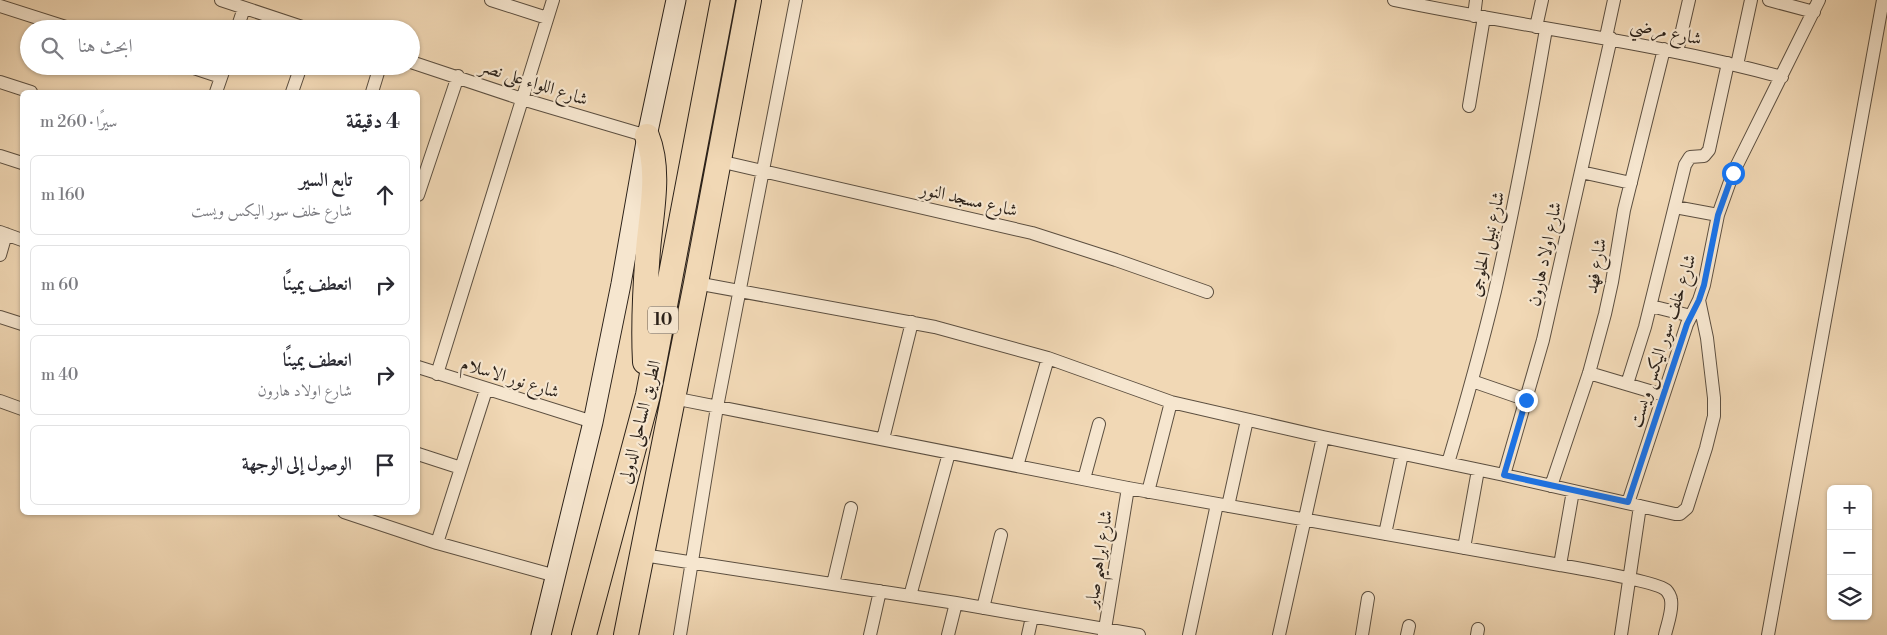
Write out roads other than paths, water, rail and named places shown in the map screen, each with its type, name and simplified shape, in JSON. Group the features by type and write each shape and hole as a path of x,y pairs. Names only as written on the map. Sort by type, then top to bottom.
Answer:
{"highway":[{"name":"الطريق الساحلى الدولى","path":"584,635 648,395 723,0"},
{"name":"الطريق الساحلى الدولى","path":"626,635 696,283 749,0"},
{"path":"647,136 651,146 655,169 644,294 648,395"}],"street":[{"path":"221,0 281,20"},
{"path":"491,0 547,18"},
{"path":"437,374 553,0"},
{"path":"541,635 593,422 621,284 647,136 676,0"},
{"path":"680,635 738,291 764,172 796,0"},
{"name":"شارع مرضي","path":"1394,0 1541,28 1609,38 1732,64 1782,77"},
{"path":"1469,106 1479,17 1476,0"},
{"name":"شارع نبيل الحلوجى","path":"1448,464 1472,381 1514,204 1531,117 1541,28 1542,0"},
{"name":"شارع اولاد هارون","path":"1504,475 1548,322 1609,38 1614,0"},
{"path":"1677,52 1689,0"},
{"path":"1627,384 1651,306 1687,160 1695,156 1704,156 1709,150 1751,0"},
{"path":"1769,0 1816,6"},
{"path":"1768,635 1883,0"},
{"path":"0,6 44,20"},
{"name":"شارع خلف سور اليكس ويست","path":"1621,635 1629,579 1634,504 1663,395 1691,316 1699,300 1709,264 1718,215 1741,155 1782,77 1816,6"},
{"path":"240,20 244,8"},
{"name":"شارع فهد","path":"1551,486 1589,373 1612,282 1624,210 1664,49"},
{"name":"شارع اللواء على نصر","path":"420,65 522,99 647,136"},
{"path":"217,90 222,75"},
{"path":"293,90 298,75"},
{"path":"373,90 377,75"},
{"path":"420,182 423,163 458,76"},
{"path":"0,82 25,90"},
{"path":"0,156 20,162"},
{"name":"شارع مسجد النور","path":"719,161 1032,233 1206,292"},
{"path":"1581,172 1631,183"},
{"path":"1674,207 1718,215"},
{"path":"0,255 3,234 20,239"},
{"path":"696,283 912,322 974,336 1048,358 1172,402 1675,514 1684,512 1687,508 1714,416 1714,398 1707,338 1699,300"},
{"path":"1651,306 1691,316"},
{"path":"0,317 20,323"},
{"path":"884,439 912,322"},
{"path":"1017,466 1048,358"},
{"name":"شارع نور الاسلام","path":"420,368 593,422"},
{"path":"1589,373 1663,395"},
{"path":"1472,381 1526,400"},
{"path":"437,543 486,390"},
{"path":"673,398 1148,492 1560,565 1660,586 1669,594 1671,601 1665,635"},
{"path":"0,401 20,408"},
{"path":"1148,492 1172,402"},
{"path":"1189,635 1222,505 1247,420"},
{"path":"1084,479 1099,424"},
{"path":"1279,635 1323,437"},
{"path":"910,596 949,452"},
{"path":"1385,534 1402,454"},
{"path":"420,455 461,468"},
{"path":"1464,548 1478,470"},
{"name":"شارع ابراهيم صابر","path":"1105,632 1128,488"},
{"path":"1560,565 1573,490"},
{"path":"833,584 851,508"},
{"path":"353,515 437,543 556,576"},
{"path":"983,608 1001,535"},
{"path":"643,555 956,603 1032,616 1105,632 1139,635"},
{"path":"870,635 880,591"},
{"path":"1362,635 1368,598"},
{"path":"948,635 956,603"},
{"path":"1028,635 1032,616"}]}
